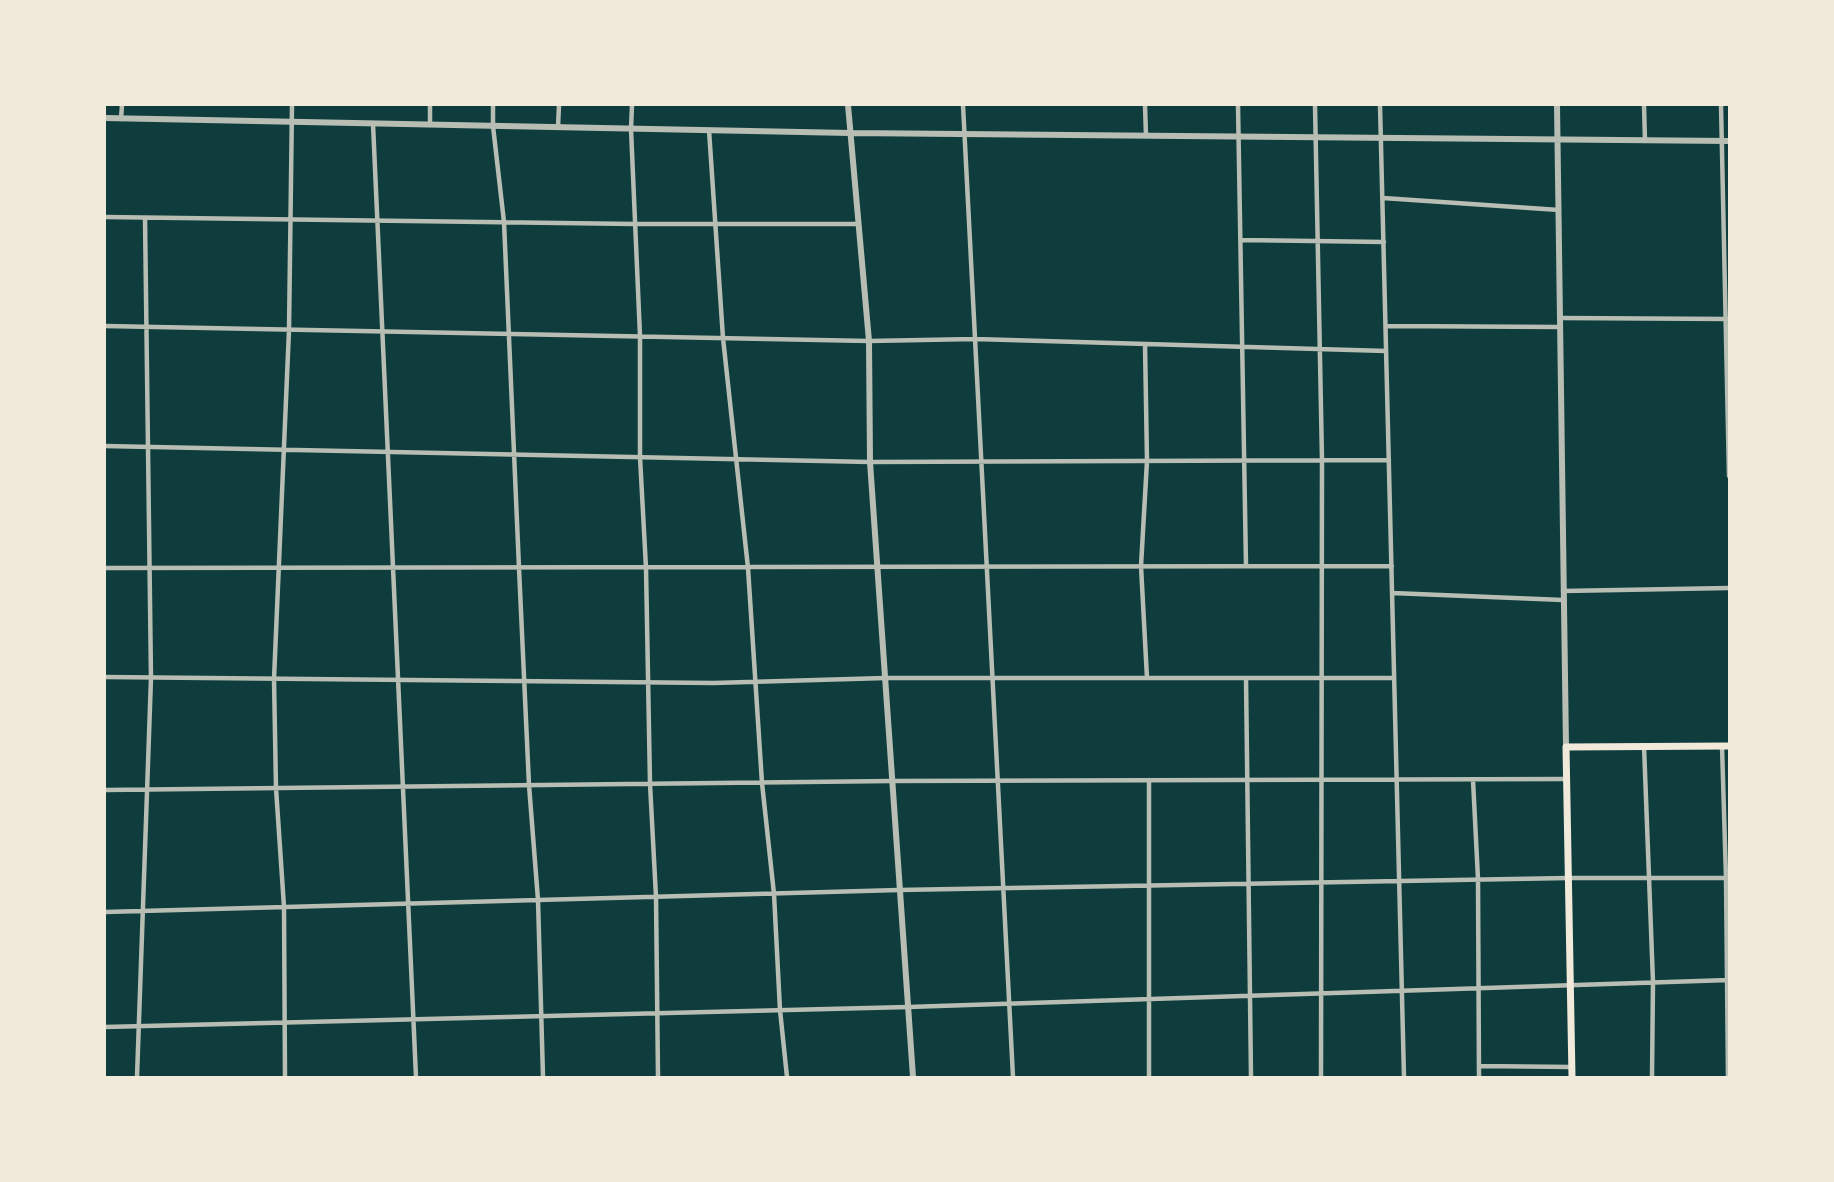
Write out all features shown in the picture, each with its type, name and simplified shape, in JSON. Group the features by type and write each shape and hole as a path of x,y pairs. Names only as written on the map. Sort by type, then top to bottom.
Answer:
{"main road":[{"path":"1572,1077 1566,747 1726,746"}],"street":[{"path":"122,105 122,119"},
{"path":"285,1077 284,907 276,788 274,679 289,330 292,105"},
{"path":"430,105 430,125"},
{"path":"493,105 493,126 504,222 510,334 529,785 538,900 543,1077"},
{"path":"558,127 559,105"},
{"path":"632,105 640,336 640,457 646,568 650,784 656,897 658,1077"},
{"path":"848,105 869,341 870,462 913,1077"},
{"path":"963,105 1013,1077"},
{"path":"1145,105 1146,136"},
{"path":"1238,105 1244,347 1246,566"},
{"path":"1315,105 1322,460 1321,1077"},
{"path":"1380,105 1404,1077"},
{"path":"1557,105 1566,747"},
{"path":"1644,105 1645,141"},
{"path":"1721,105 1729,476"},
{"path":"105,118 850,133 1729,141"},
{"path":"373,124 416,1077"},
{"path":"709,130 723,338 748,568 762,783 774,894 780,1010 788,1077"},
{"path":"1383,198 1558,210"},
{"path":"105,217 635,224 858,224"},
{"path":"136,1077 151,678 145,218"},
{"path":"1241,240 1384,242"},
{"path":"1560,318 1727,319"},
{"path":"105,326 869,341 975,339 1386,351"},
{"path":"1386,326 1560,327"},
{"path":"1145,344 1147,461 1141,566 1147,678"},
{"path":"105,446 870,462 1389,459"},
{"path":"105,568 1392,566"},
{"path":"1563,591 1729,588"},
{"path":"1392,593 1563,600"},
{"path":"105,677 647,682 757,682 885,678 1394,678"},
{"path":"1246,678 1251,1077"},
{"path":"1644,746 1653,982 1652,1077"},
{"path":"1726,746 1728,1077"},
{"path":"105,790 892,781 1565,779"},
{"path":"1149,780 1149,1077"},
{"path":"1473,780 1478,879 1479,1077"},
{"path":"105,912 900,890 1478,879 1728,878"},
{"path":"105,1027 908,1007 1728,980"},
{"path":"1479,1066 1572,1067"}]}
